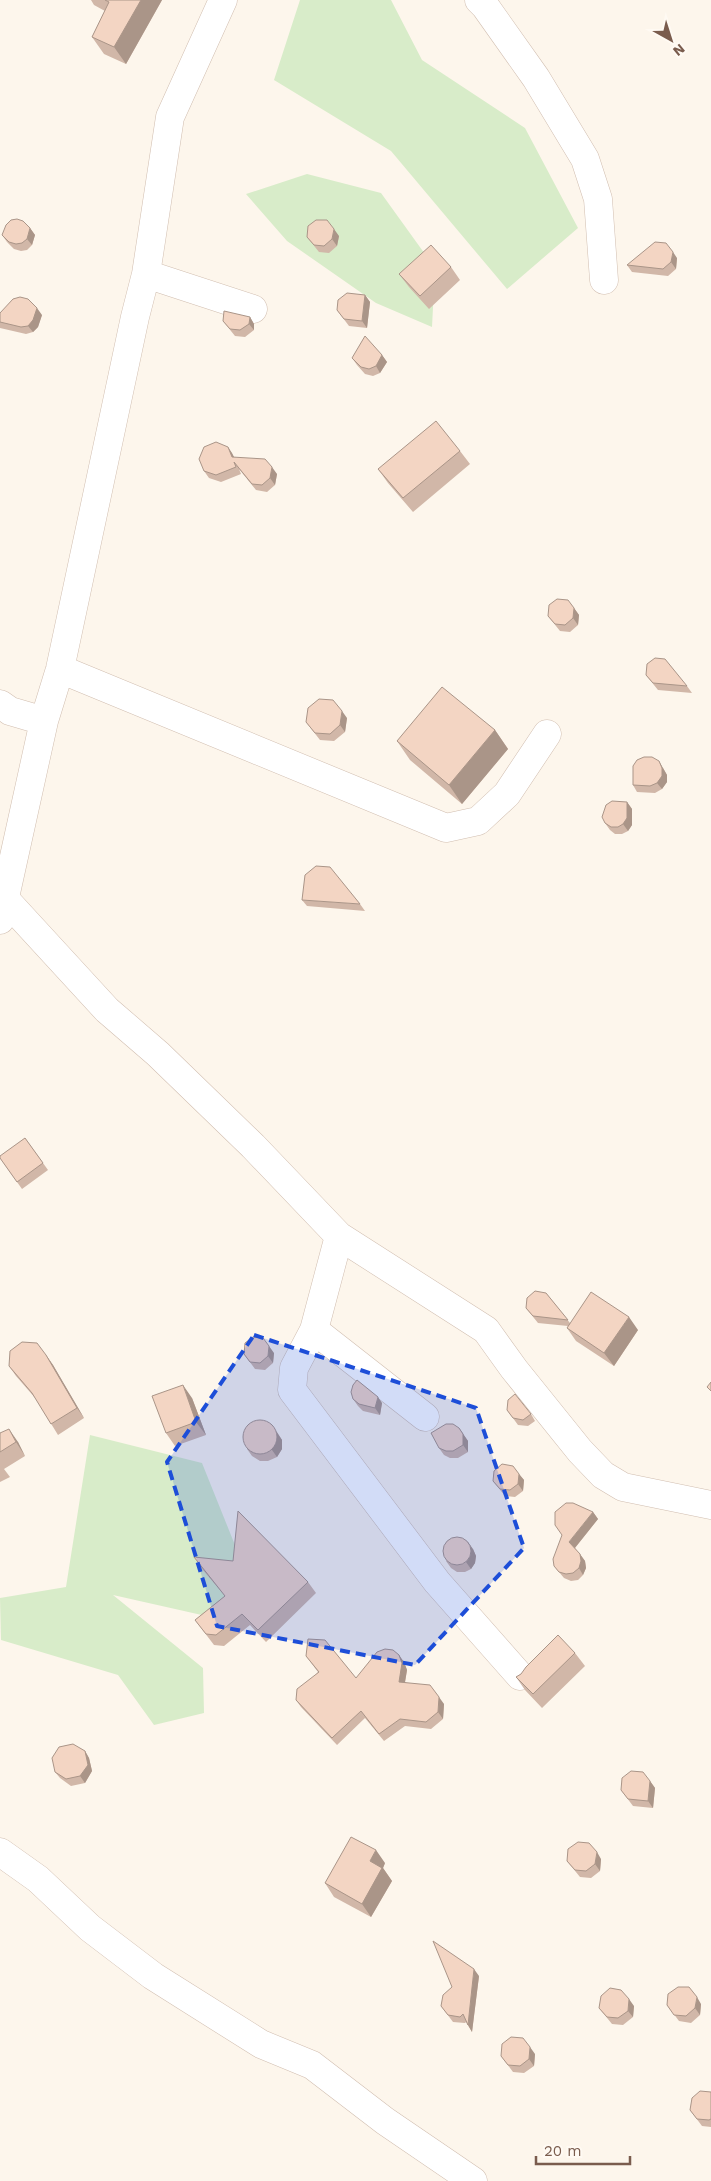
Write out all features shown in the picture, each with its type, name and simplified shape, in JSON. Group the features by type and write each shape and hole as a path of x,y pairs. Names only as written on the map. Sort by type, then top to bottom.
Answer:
{"street":[{"path":"223,0 170,117 146,274 135,317 60,669 44,721 3,910 254,1146 339,1236 486,1330 580,1451 603,1475 623,1487 711,1505"},
{"path":"478,0 486,6 536,78 586,159 598,199 604,280"},
{"path":"146,274 253,309"},
{"path":"60,669 446,828 478,821 492,808 506,794 547,734"},
{"path":"0,704 10,710 44,721"},
{"path":"339,1236 314,1330 294,1368 292,1390 437,1582 520,1676"},
{"path":"314,1330 425,1417"},
{"path":"0,1852 38,1879 90,1928 153,1976 261,2044 312,2064 385,2121 472,2181"}],"highlighted area":[{"path":"254,1335 476,1408 524,1548 415,1665 217,1626 167,1462"}],"green space":[{"path":"300,0 391,0 422,60 525,128 578,228 507,289 391,151 274,80"},
{"path":"307,174 381,193 435,268 432,327 376,303 287,241 246,194"},
{"path":"90,1435 202,1463 243,1565 215,1618 113,1595 203,1668 204,1713 154,1725 118,1675 1,1640 0,1598 66,1587"}],"building":[{"path":"105,0 141,0 114,47 92,37 109,2"},
{"path":"11,220 23,221 30,228 27,239 22,243 16,244 9,242 2,235 6,225"},
{"path":"316,220 327,220 334,229 332,239 324,246 314,245 307,237 308,226"},
{"path":"655,242 666,243 673,252 671,262 663,269 627,265"},
{"path":"431,245 451,267 420,296 399,274"},
{"path":"347,293 365,295 362,321 344,319 337,310 338,300"},
{"path":"20,297 28,299 37,308 33,320 28,326 21,327 0,322 0,313 13,299"},
{"path":"224,311 250,317 249,324 240,330 230,329 223,321"},
{"path":"365,336 382,355 376,366 369,369 361,367 352,358"},
{"path":"436,421 460,451 403,498 378,469"},
{"path":"216,442 228,447 232,457 265,459 272,467 270,478 262,485 252,484 234,462 236,467 216,475 204,471 199,459 204,447"},
{"path":"557,599 568,600 574,608 573,618 565,625 555,624 548,616 549,605"},
{"path":"655,658 665,659 687,686 653,683 646,675 647,664"},
{"path":"442,687 495,730 449,785 397,741"},
{"path":"319,699 333,700 342,711 340,725 330,734 315,733 306,722 308,708"},
{"path":"644,757 652,757 659,761 662,768 662,776 657,783 650,786 633,785 633,766 637,760"},
{"path":"612,801 627,802 627,818 618,827 611,827 605,823 602,817 606,805"},
{"path":"316,866 330,867 360,904 302,900 305,875"},
{"path":"25,1138 43,1163 17,1182 0,1156"},
{"path":"535,1291 546,1293 568,1320 533,1316 526,1308 527,1298"},
{"path":"591,1292 629,1317 604,1353 567,1328"},
{"path":"253,1337 263,1338 269,1346 268,1356 260,1363 250,1362 244,1354 245,1343"},
{"path":"22,1342 37,1343 77,1408 51,1424 32,1393 9,1366 10,1351"},
{"path":"357,1380 378,1397 375,1408 359,1404 353,1399 351,1392"},
{"path":"711,1382 711,1391 707,1387"},
{"path":"183,1385 196,1422 166,1433 152,1396"},
{"path":"515,1394 531,1414 523,1420 513,1418 507,1410 508,1400"},
{"path":"260,1420 267,1421 272,1425 276,1430 276,1444 272,1449 267,1453 260,1454 253,1453 248,1449 244,1444 243,1437 244,1430 248,1425 253,1421"},
{"path":"446,1424 453,1424 463,1434 463,1445 453,1451 439,1448 431,1433"},
{"path":"9,1429 16,1442 0,1452 0,1433"},
{"path":"502,1464 513,1466 519,1474 518,1484 510,1490 500,1489 493,1481 494,1471"},
{"path":"566,1503 573,1503 593,1512 569,1542 580,1554 581,1561 579,1568 573,1573 566,1574 559,1572 554,1566 553,1559 562,1535 555,1525 555,1512"},
{"path":"238,1511 308,1582 258,1630 242,1614 216,1635 206,1634 195,1620 225,1596 194,1557 233,1561"},
{"path":"457,1537 467,1541 471,1551 467,1561 457,1565 447,1561 443,1551 447,1541"},
{"path":"558,1635 575,1653 533,1694 516,1677"},
{"path":"308,1639 325,1640 356,1678 377,1652 385,1649 393,1650 399,1655 402,1663 399,1682 430,1685 439,1697 438,1712 426,1722 400,1719 379,1734 361,1711 332,1738 296,1700 297,1689 319,1672 306,1656"},
{"path":"73,1744 85,1751 88,1765 80,1776 66,1779 55,1772 52,1758 59,1747"},
{"path":"631,1771 643,1772 650,1781 648,1801 628,1799 621,1790 622,1778"},
{"path":"351,1837 376,1850 370,1861 382,1868 362,1904 325,1883"},
{"path":"578,1842 589,1843 597,1852 595,1864 586,1871 575,1870 567,1861 568,1849"},
{"path":"433,1941 474,1969 468,2025 463,2014 460,2017 448,2015 441,2006 443,1995 452,1987"},
{"path":"678,1987 689,1987 697,1997 695,2008 686,2016 674,2015 667,2005 668,1994"},
{"path":"610,1988 621,1990 629,1999 628,2011 618,2018 607,2017 599,2008 601,1996"},
{"path":"511,2037 523,2038 530,2047 529,2059 520,2066 508,2065 501,2056 502,2044"},
{"path":"700,2091 711,2092 711,2119 709,2120 697,2119 690,2110 692,2098"}]}
